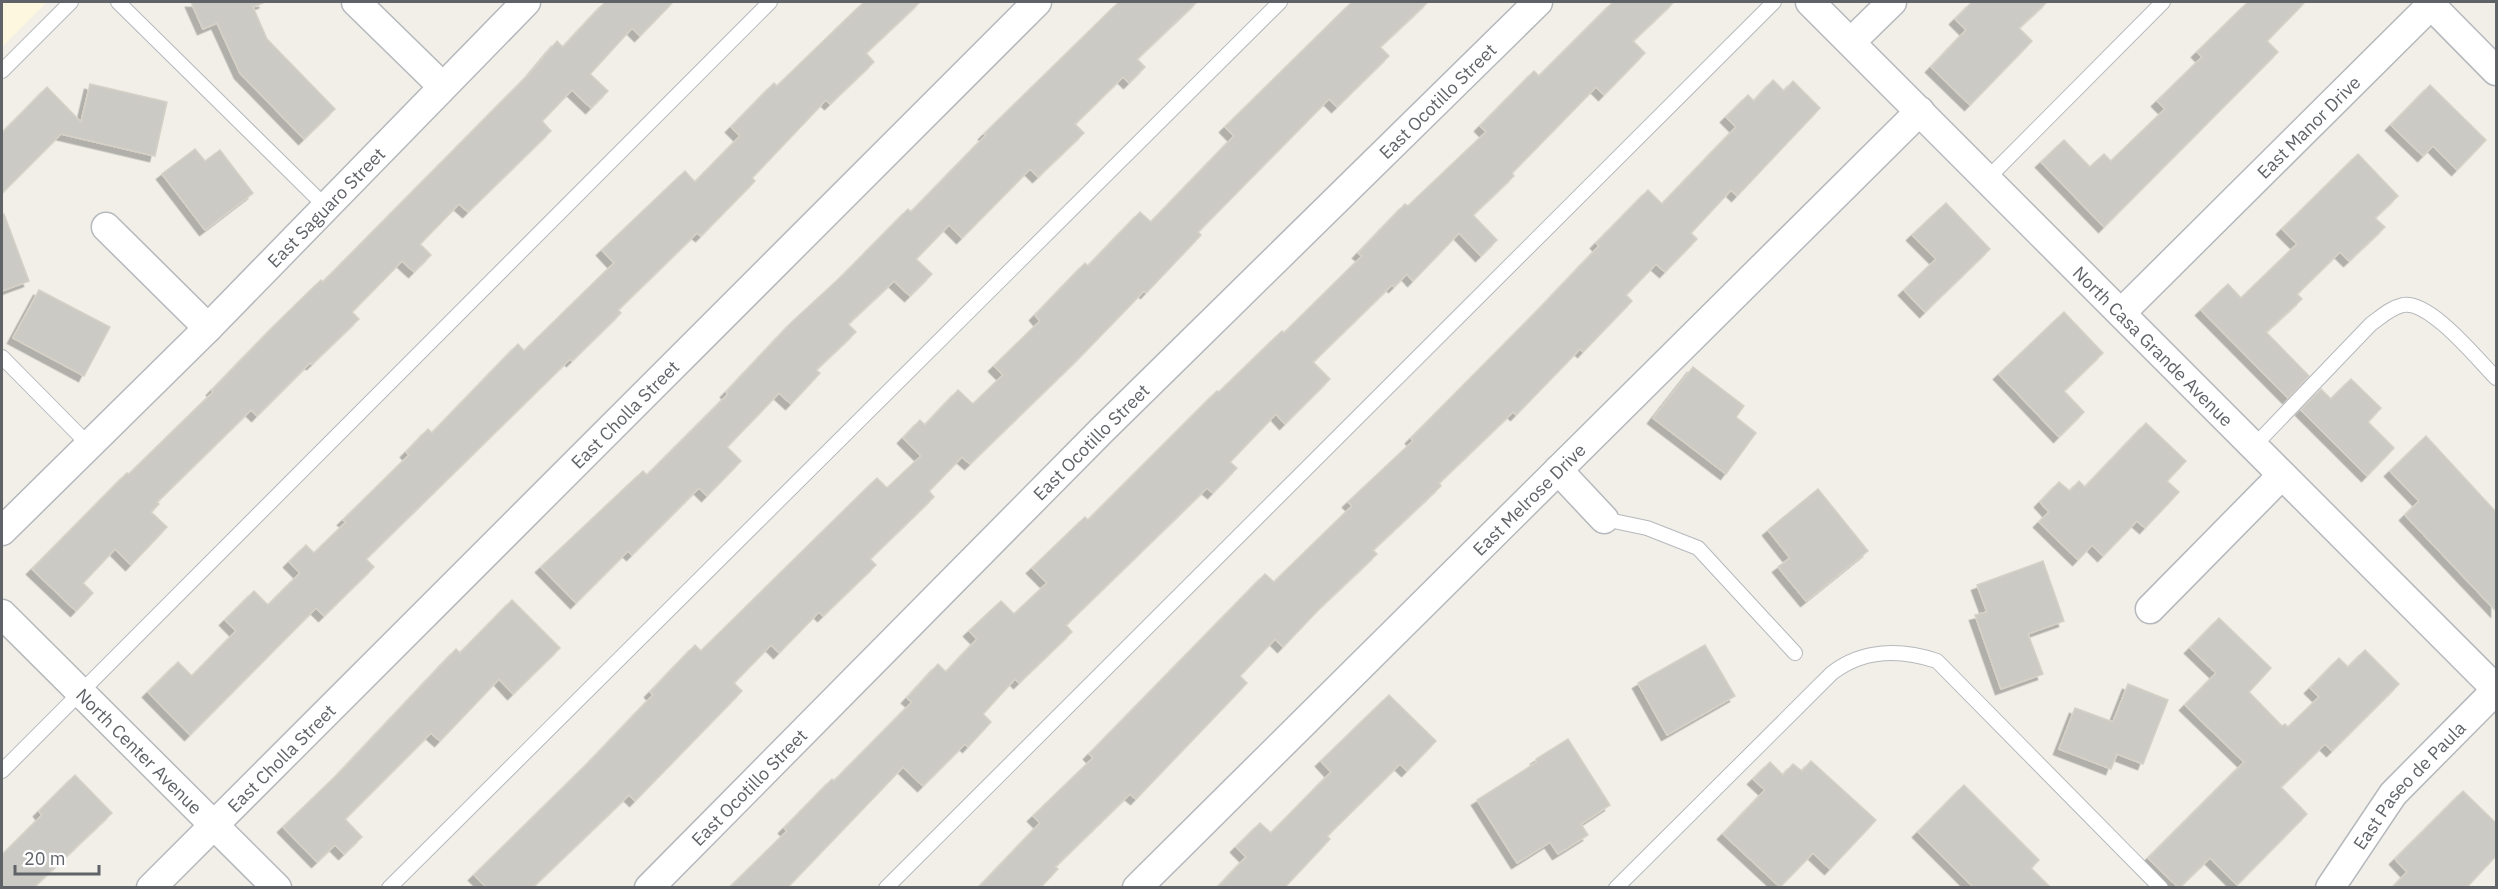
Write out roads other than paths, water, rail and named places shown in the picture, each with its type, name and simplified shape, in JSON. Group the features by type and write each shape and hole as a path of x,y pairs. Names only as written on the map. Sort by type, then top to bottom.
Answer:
{"street":[{"path":"356,2 442,86"},
{"name":"East Saguaro Street","path":"2,531 208,328 526,2"},
{"name":"East Cholla Street","path":"151,888 1037,2"},
{"name":"East Ocotillo Street","path":"650,888 1102,430 1538,2"},
{"name":"North Casa Grande Avenue","path":"1810,2 2496,690"},
{"path":"1851,42 1892,2"},
{"name":"East Manor Drive","path":"2121,314 2431,5 2496,71"},
{"name":"East Melrose Drive","path":"1137,888 1920,111"},
{"path":"106,227 208,328"},
{"path":"1558,470 1604,519"},
{"path":"2150,609 2282,475"},
{"name":"North Center Avenue","path":"2,614 277,888"},
{"name":"East Paseo de Paula","path":"2330,888 2393,794 2496,690"}],"lane":[{"path":"2,71 70,2"},
{"path":"117,2 325,206"},
{"path":"2,771 79,691 770,2"},
{"path":"390,888 1280,2"},
{"path":"886,888 1774,2"},
{"path":"1987,179 2163,2"},
{"path":"2254,446 2371,324 2386,312 2404,305 2419,306 2432,314 2496,378"},
{"path":"2,357 89,445"},
{"path":"1604,519 1647,528 1698,548 1795,653"},
{"path":"1616,888 1832,673 1848,661 1893,652 1916,654 1937,661 2161,888"}]}
